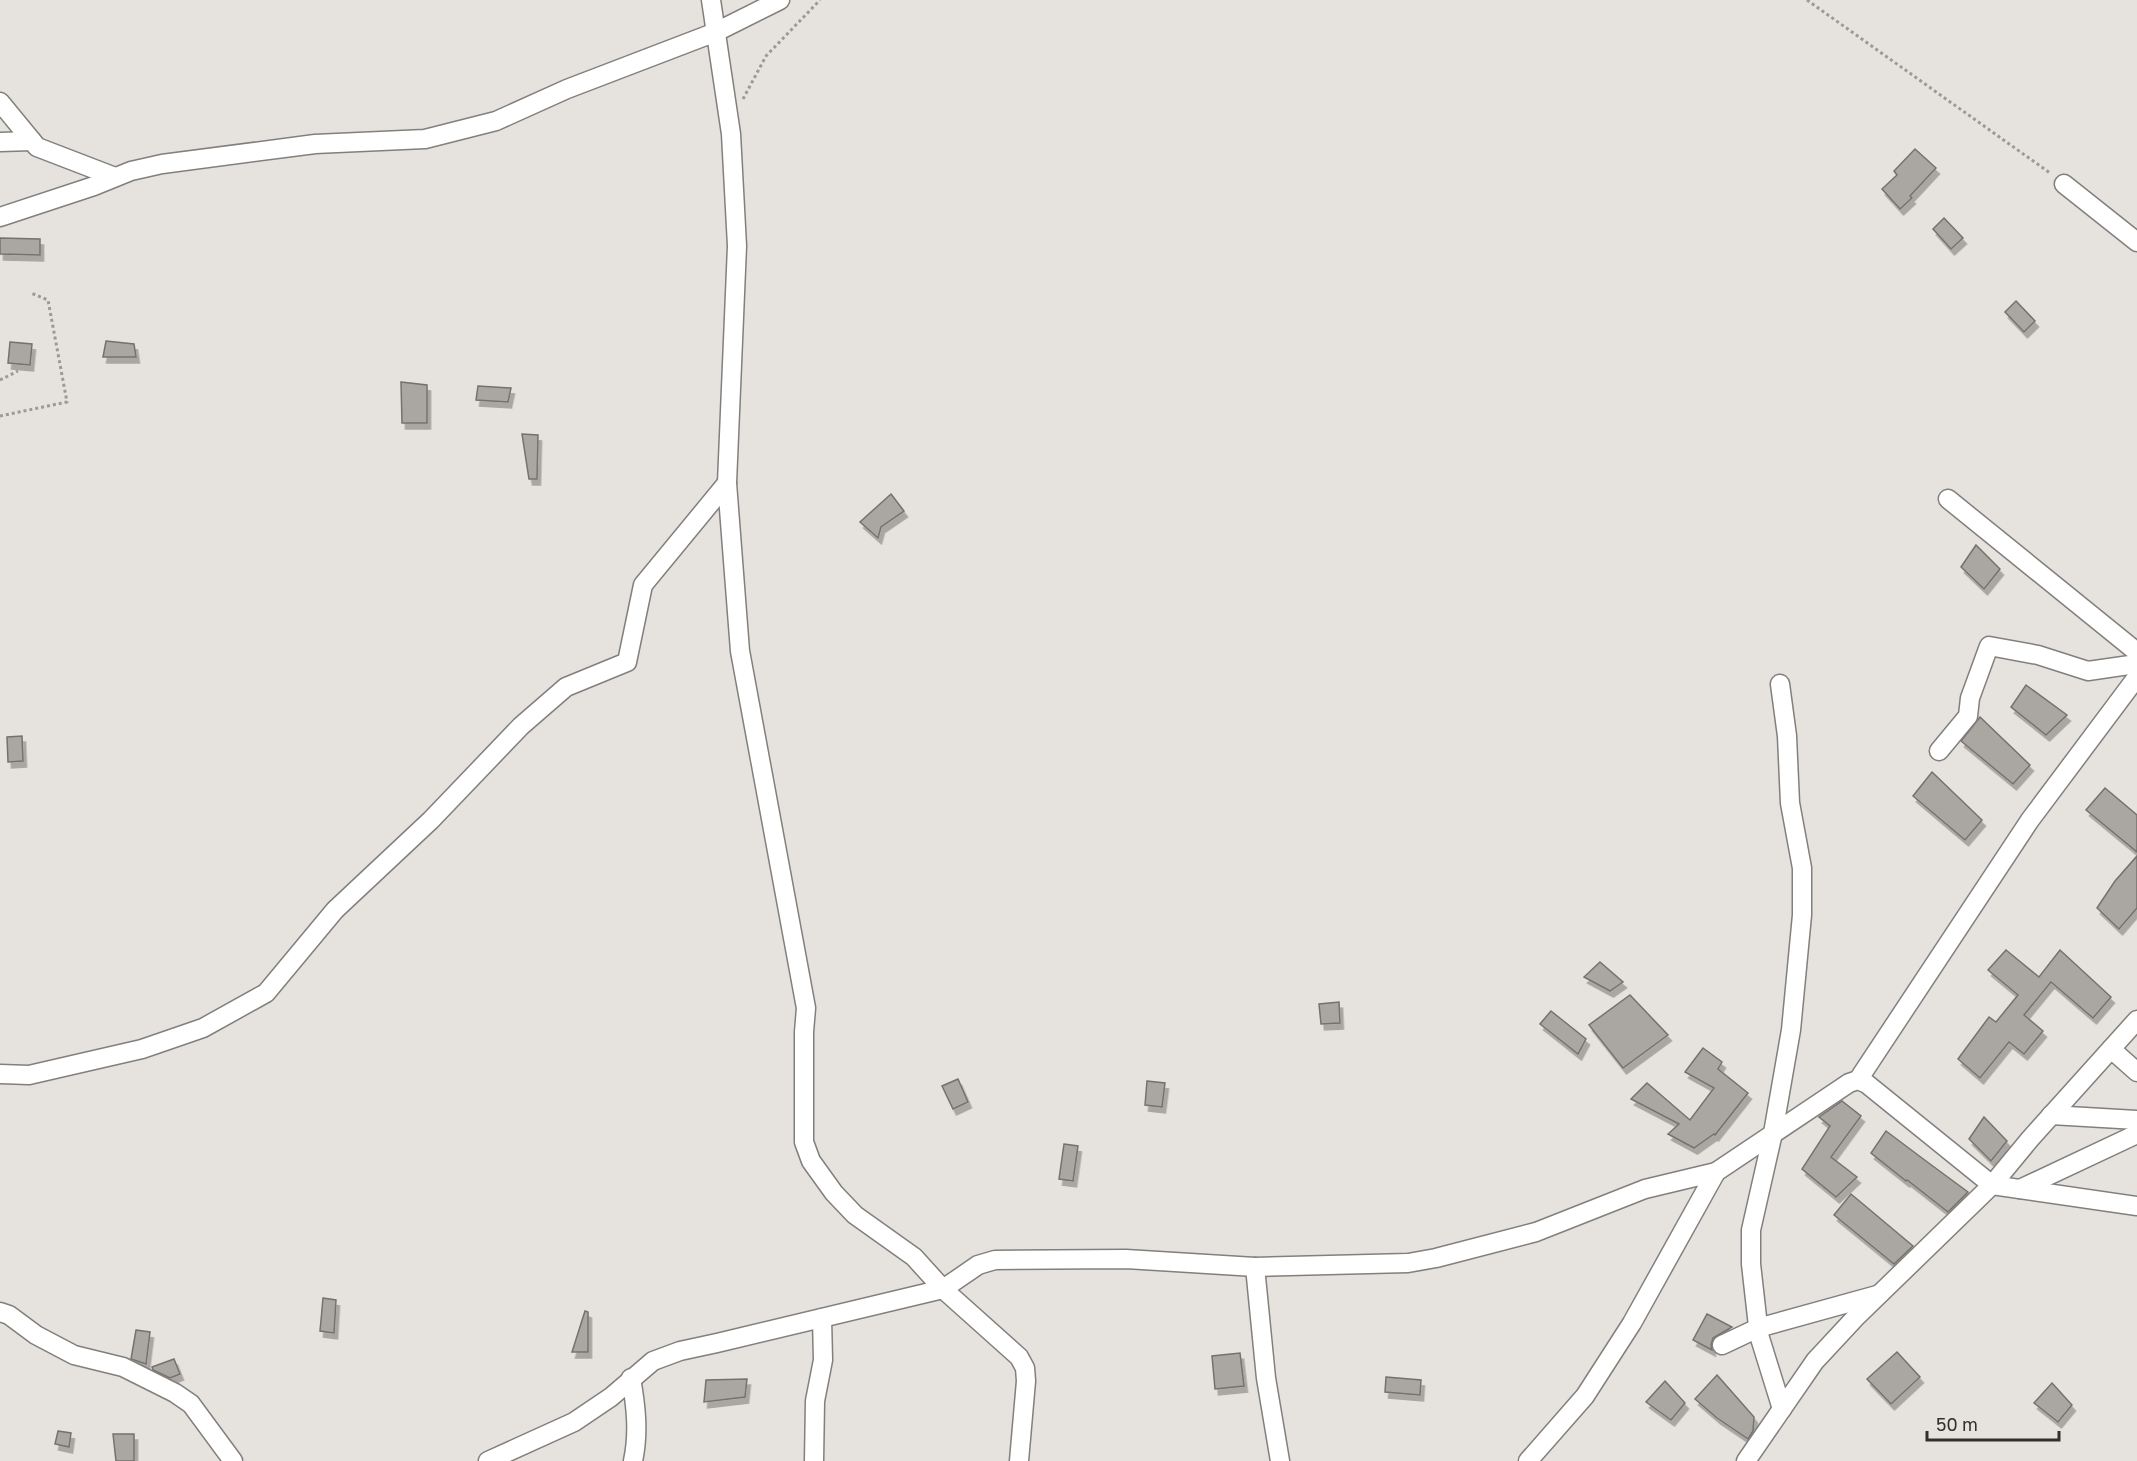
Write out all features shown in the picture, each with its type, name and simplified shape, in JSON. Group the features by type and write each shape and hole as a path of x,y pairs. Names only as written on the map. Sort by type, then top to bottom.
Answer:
{"street":[{"path":"711,0 730,124 737,246 727,483 740,651 806,1008 804,1142 810,1161 834,1193 855,1215 914,1257 943,1288 1019,1357 1025,1368 1019,1461"},
{"path":"0,217 131,171 162,165 315,144 425,139 496,121 567,89 716,32 780,0"},
{"path":"0,102 37,147 116,177"},
{"path":"0,142 32,141"},
{"path":"2064,184 2137,242"},
{"path":"0,1074 29,1075 142,1050 203,1028 266,993 335,910 431,820 521,726 566,687 627,662 643,585 727,483"},
{"path":"1948,499 2137,652"},
{"path":"1939,751 1968,716 1970,698 1989,646 2038,655 2088,671 2137,664"},
{"path":"488,1461 574,1422 611,1397 653,1361 680,1350 943,1288 978,1265 994,1260 1126,1259 1255,1267 1408,1263 1536,1232 1645,1189 1716,1172 1849,1083 1858,1080 2030,820 2137,677"},
{"path":"1780,684 1787,736 1790,803 1802,868 1802,915 1791,1030 1773,1133 1751,1230 1751,1264 1758,1328 1782,1409"},
{"path":"1746,1461 1815,1361 1992,1185 2051,1115 2137,1020"},
{"path":"2110,1049 2137,1072"},
{"path":"1858,1080 1868,1084 1992,1185 2137,1206"},
{"path":"2051,1115 2137,1120"},
{"path":"2020,1189 2137,1134"},
{"path":"1528,1461 1591,1387 1632,1323 1716,1172"},
{"path":"1255,1267 1266,1378 1280,1461"},
{"path":"1722,1345 1758,1328 1880,1294"},
{"path":"0,1312 9,1315 36,1335 74,1355 123,1367 175,1393 191,1404 233,1461"},
{"path":"814,1461 815,1401 824,1360 822,1318"},
{"path":"631,1378 637,1412 633,1461"}],"path":[{"path":"730,124 766,56 820,0"},
{"path":"1807,0 2064,184"},
{"path":"0,416 67,402 48,300 31,293"},
{"path":"0,380 18,371"}],"building":[{"path":"1915,149 1936,168 1900,209 1882,189 1897,175 1894,171"},
{"path":"1944,218 1963,238 1951,249 1933,229"},
{"path":"0,238 40,239 40,255 0,254"},
{"path":"2016,301 2035,321 2024,332 2005,312"},
{"path":"106,341 134,344 136,357 103,357"},
{"path":"10,342 32,344 30,365 8,363"},
{"path":"401,382 427,385 427,423 402,423"},
{"path":"478,386 511,388 508,402 476,400"},
{"path":"522,434 538,435 537,479 529,479"},
{"path":"891,494 904,511 881,527 878,538 860,522"},
{"path":"1976,545 2000,569 1984,589 1961,567"},
{"path":"2026,685 2067,715 2046,735 2011,707"},
{"path":"1980,717 2030,765 2013,784 1961,741"},
{"path":"22,736 23,761 8,762 7,737"},
{"path":"1932,772 1982,820 1965,840 1913,796"},
{"path":"2105,788 2137,815 2137,852 2086,810"},
{"path":"2137,856 2137,908 2119,929 2097,908 2115,881"},
{"path":"2006,950 2039,977 2060,950 2111,997 2093,1018 2051,982 2024,1015 2043,1031 2024,1054 2009,1042 1980,1078 1958,1059 1989,1017 1996,1022 2018,995 1988,970"},
{"path":"1600,962 1623,982 1610,991 1584,977"},
{"path":"1630,995 1668,1035 1623,1068 1589,1025"},
{"path":"1339,1002 1340,1023 1321,1024 1319,1004"},
{"path":"1551,1011 1586,1039 1578,1054 1540,1024"},
{"path":"1703,1048 1722,1062 1718,1069 1748,1093 1715,1135 1694,1148 1668,1134 1679,1124 1631,1099 1647,1083 1690,1120 1714,1088 1685,1072"},
{"path":"958,1079 968,1102 953,1109 942,1086"},
{"path":"1147,1081 1165,1083 1162,1107 1145,1105"},
{"path":"1842,1101 1861,1116 1831,1157 1857,1177 1836,1197 1802,1169 1830,1126 1819,1117"},
{"path":"1984,1117 2007,1141 1991,1161 1969,1139"},
{"path":"1886,1131 1968,1192 1948,1212 1906,1181 1871,1153"},
{"path":"1064,1144 1078,1146 1073,1181 1059,1179"},
{"path":"1851,1194 1913,1246 1894,1264 1834,1215"},
{"path":"323,1298 336,1300 334,1333 320,1331"},
{"path":"585,1311 588,1312 588,1352 572,1352"},
{"path":"1707,1314 1732,1327 1713,1338 1712,1350 1693,1340"},
{"path":"136,1330 150,1332 146,1364 131,1359"},
{"path":"1897,1352 1920,1377 1891,1404 1867,1379"},
{"path":"1240,1353 1244,1386 1215,1389 1212,1356"},
{"path":"174,1359 180,1374 170,1378 153,1370 152,1367"},
{"path":"1717,1375 1754,1417 1753,1431 1748,1439 1717,1418 1695,1399"},
{"path":"1386,1377 1421,1380 1420,1395 1385,1392"},
{"path":"747,1379 745,1397 704,1402 706,1380"},
{"path":"1665,1381 1685,1403 1671,1420 1646,1402"},
{"path":"2052,1383 2072,1405 2058,1422 2034,1403"},
{"path":"58,1431 71,1433 69,1447 55,1444"},
{"path":"113,1434 134,1434 134,1461 116,1461"}]}
